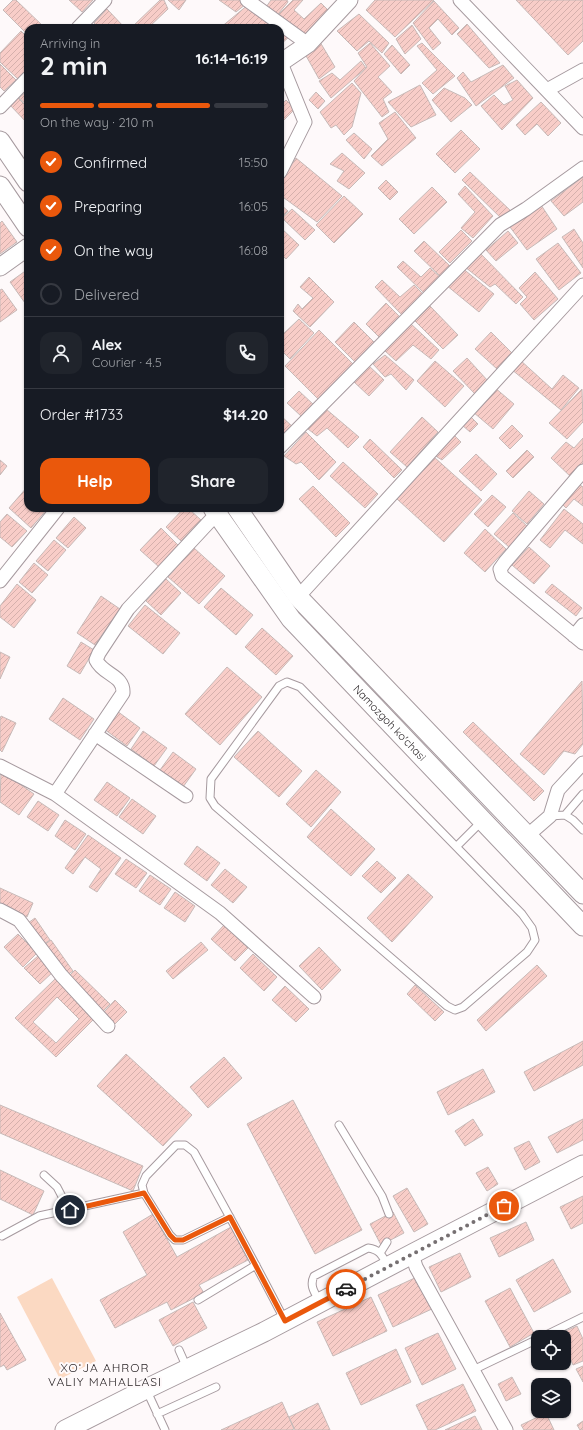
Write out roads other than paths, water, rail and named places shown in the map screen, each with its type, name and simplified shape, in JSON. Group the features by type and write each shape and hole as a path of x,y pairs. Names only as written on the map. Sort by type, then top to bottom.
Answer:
{"main road":[{"path":"0,141 24,176"},
{"path":"0,186 24,221"},
{"name":"Namozgoh ko'chasi","path":"218,512 291,619 583,926"},
{"name":"Namozgoh ko'chasi","path":"240,512 298,597 583,894"},
{"path":"70,1429 146,1389 285,1321 320,1302 384,1260 412,1254 583,1165"}],"street":[{"path":"82,24 105,0"},
{"path":"247,0 280,24"},
{"path":"284,60 308,44 349,0"},
{"path":"460,0 583,128"},
{"path":"284,27 308,44"},
{"path":"546,90 583,70"},
{"path":"284,72 305,122 284,164"},
{"path":"0,107 24,82"},
{"path":"284,443 500,225 526,209 583,168"},
{"path":"0,267 24,250"},
{"path":"298,597 583,284"},
{"path":"583,471 500,569 502,576 578,639 583,625"},
{"path":"0,581 55,512"},
{"path":"55,794 122,693 123,686 119,680 99,665 96,660 99,653 128,608 215,512"},
{"path":"95,734 186,796"},
{"path":"527,836 550,816 558,790 583,763"},
{"path":"0,766 55,794 220,912 314,997"},
{"path":"0,910 19,920 61,975 108,1026"},
{"path":"412,1254 416,1266 506,1430"}],"lane":[{"path":"287,682 300,687 457,846 522,914 532,928 535,940 527,952 463,1007 455,1010 447,1006 215,806 210,798 211,779 279,686 287,682"},
{"path":"565,815 583,794"},
{"path":"550,816 565,815 573,820 583,830"},
{"path":"457,846 482,821"},
{"path":"339,1125 382,1196 389,1214"},
{"path":"230,1217 183,1240 175,1240 170,1235 144,1193 142,1185 146,1176 176,1145 185,1145 194,1152 230,1217 256,1265 285,1321"},
{"path":"44,1175 57,1187 70,1210"},
{"path":"2,1236 39,1216 144,1193"},
{"path":"384,1260 387,1242"},
{"path":"320,1302 312,1288 311,1282 314,1276 368,1248 376,1249 384,1260"},
{"path":"198,1300 256,1265"},
{"path":"556,1330 583,1317"},
{"path":"473,1370 531,1342"},
{"path":"179,1350 188,1369"},
{"path":"158,1414 216,1387"},
{"path":"146,1389 164,1430"}],"district":[{"name":"XO‘JA AHROR VALIY MAHALLASI","path":"105,1374"}]}
